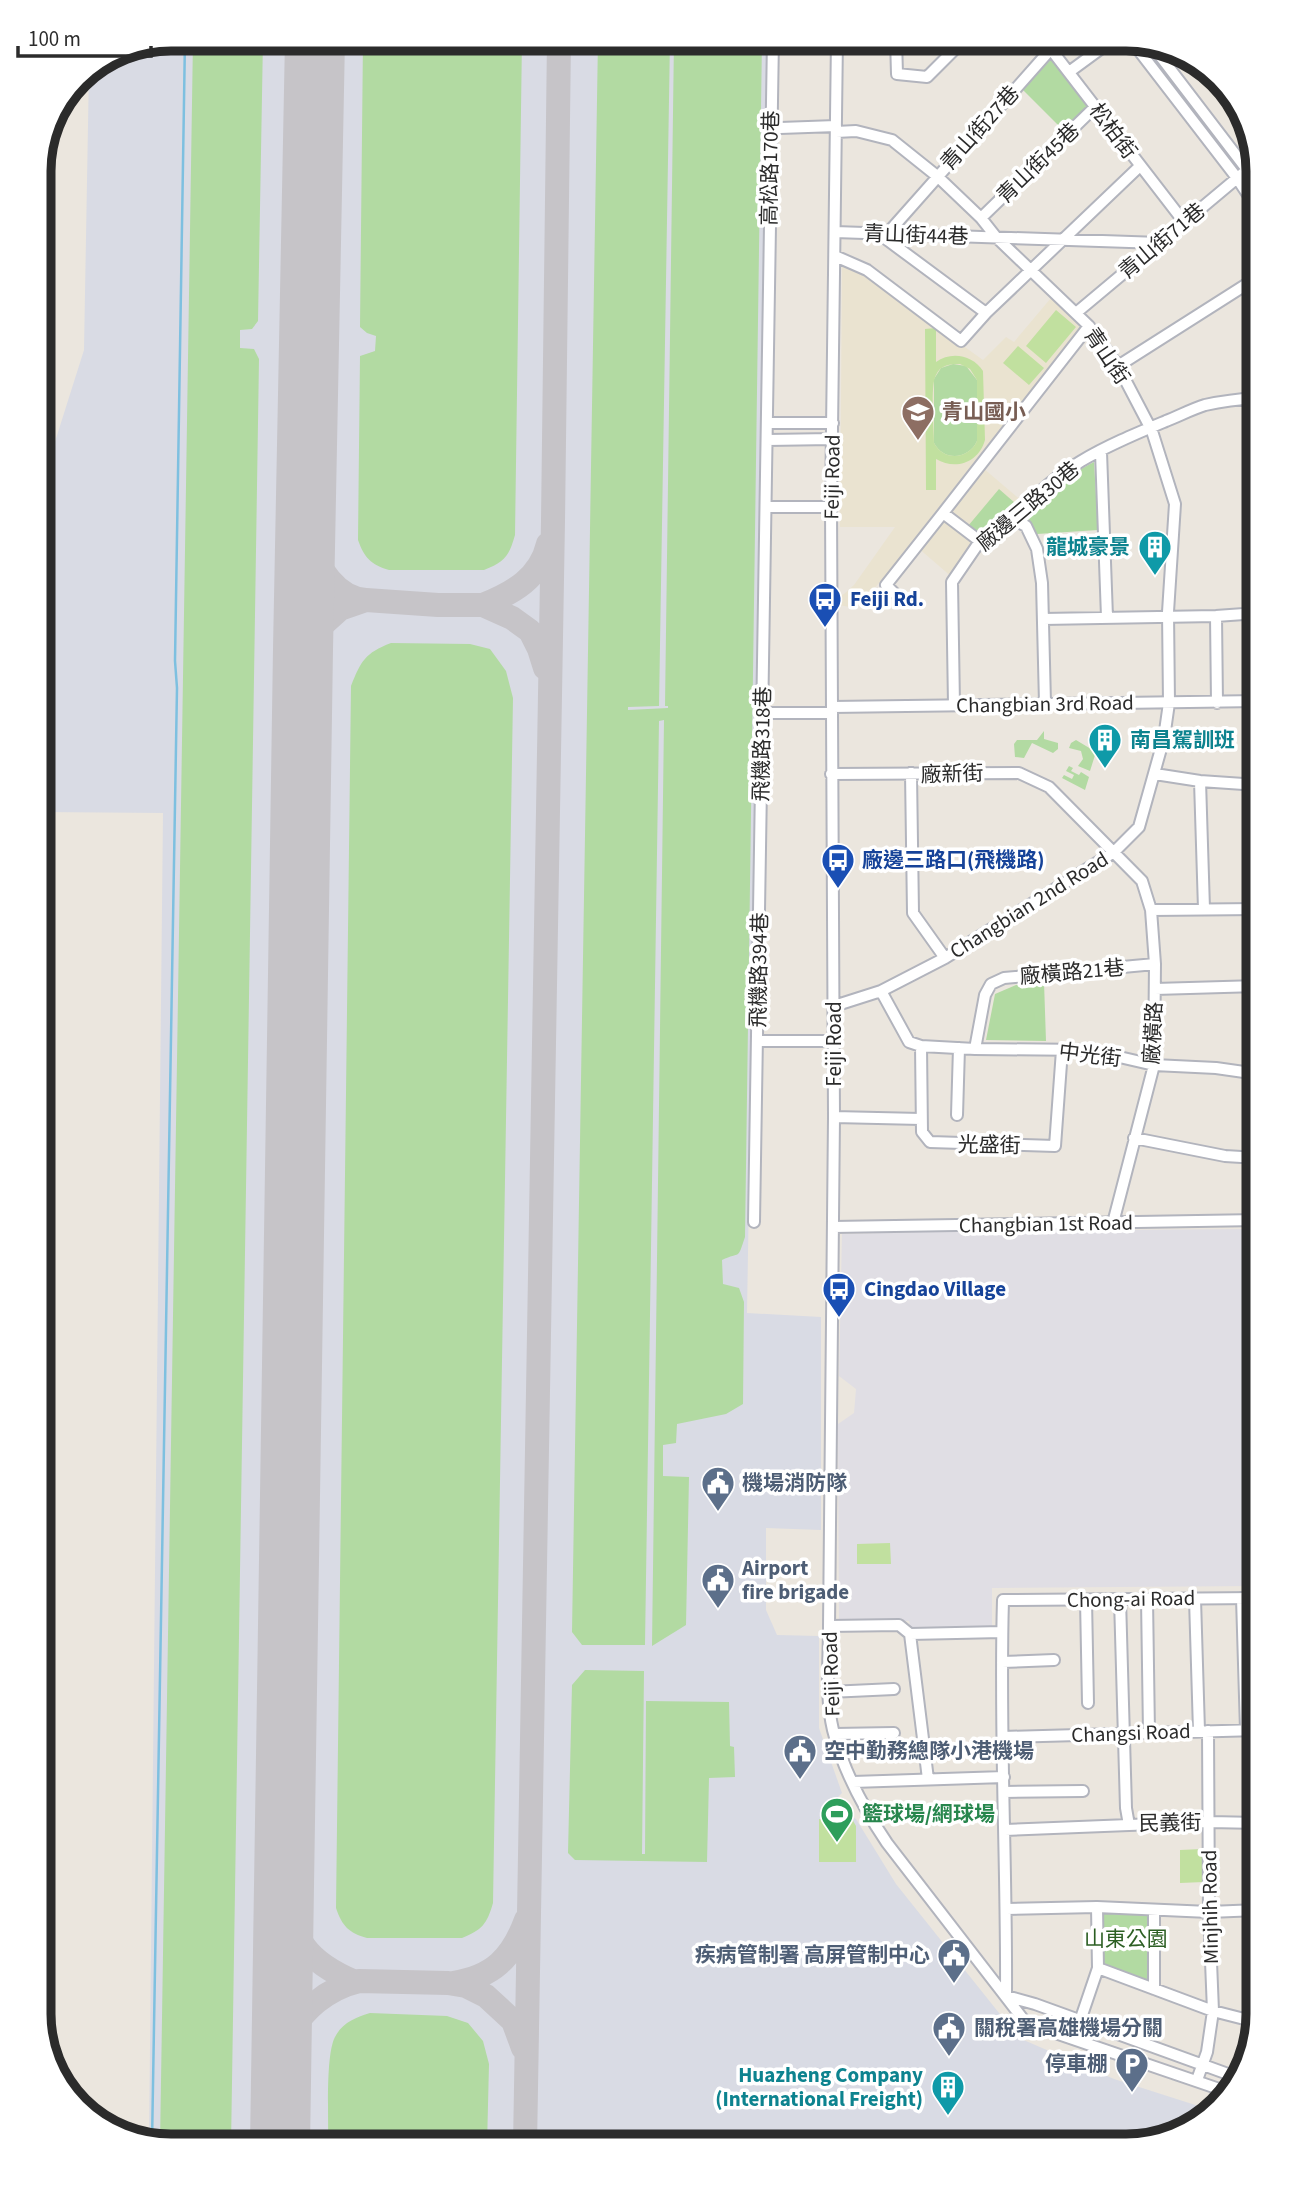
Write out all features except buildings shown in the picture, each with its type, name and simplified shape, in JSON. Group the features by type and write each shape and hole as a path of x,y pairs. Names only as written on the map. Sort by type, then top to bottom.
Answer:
{"street":[{"name":"高松路170巷","path":"766,440 772,51"},
{"name":"Feiji Road","path":"837,51 831,507 834,1118 829,1626 829,1692 835,1734 867,1814 1026,2023 1220,2089"},
{"path":"896,51 897,74 927,77 953,51"},
{"name":"青山街27巷","path":"883,234 1049,51"},
{"name":"松柏街","path":"1053,51 1184,222"},
{"path":"1069,72 1098,51"},
{"path":"1140,52 1246,192"},
{"path":"1164,57 1246,166"},
{"name":"青山街45巷","path":"981,218 1096,107"},
{"name":"青山街","path":"780,128 856,131 892,140 937,176 981,218 996,237 1076,313 1118,366 1150,428 1175,504 1168,616 1169,703"},
{"path":"835,256 867,270 961,341 986,313 1140,166"},
{"name":"青山街71巷","path":"1076,313 1246,171"},
{"name":"青山街44巷","path":"835,232 1160,243"},
{"path":"883,234 986,313"},
{"path":"1118,366 1246,285"},
{"path":"894,593 886,585 1088,326"},
{"name":"廠邊三路30巷","path":"954,705 952,582 981,542 1008,520 1016,521 1022,511 1060,475 1084,459 1203,406 1246,399"},
{"path":"767,423 832,423"},
{"path":"766,440 832,439"},
{"name":"飛機路318巷","path":"760,898 766,440"},
{"path":"1101,452 1107,617"},
{"path":"766,507 831,507"},
{"path":"943,513 981,542"},
{"path":"1016,521 1026,526 1037,549 1042,583 1045,703"},
{"path":"1043,619 1246,614"},
{"path":"1216,616 1217,703"},
{"name":"Changbian 3rd Road","path":"763,713 954,705 1246,702"},
{"name":"Changbian 2nd Road","path":"834,1006 881,991 945,958 1114,852 1139,827 1164,738 1169,703"},
{"path":"831,774 911,773"},
{"name":"廠新街","path":"945,958 913,913 911,773 1019,773 1049,787 1114,852"},
{"path":"1154,774 1246,784"},
{"path":"1200,781 1204,909"},
{"name":"廠橫路","path":"1113,1223 1154,1065 1155,989 1152,909 1142,881 1114,852"},
{"name":"飛機路394巷","path":"754,1222 760,898"},
{"path":"1152,909 1246,909"},
{"name":"廠橫路21巷","path":"975,1049 985,995 991,984 1004,978 1155,964"},
{"path":"1155,989 1246,986"},
{"path":"834,1118 921,1119 921,1046 909,1042 881,991"},
{"path":"758,1041 834,1041"},
{"name":"中光街","path":"921,1046 1089,1050 1154,1065 1246,1072"},
{"path":"957,1115 959,1048"},
{"name":"光盛街","path":"921,1119 925,1138 936,1143 1055,1146 1062,1050"},
{"path":"1134,1138 1225,1156 1246,1157"},
{"name":"Changbian 1st Road","path":"833,1227 1246,1220"},
{"path":"1242,1598 1245,1730"},
{"name":"Chong-ai Road","path":"1002,1632 1003,1600 1246,1598"},
{"name":"民義街","path":"1120,1599 1126,1808 1129,1825 1246,1823"},
{"path":"1147,1599 1149,1733"},
{"name":"Minjhih Road","path":"1195,1599 1210,1822 1209,1912 1213,2011 1207,2052 1197,2080"},
{"path":"1086,1600 1088,1703"},
{"path":"829,1626 900,1625 910,1634 928,1779"},
{"path":"910,1634 1002,1632 1006,1996 1230,2075"},
{"path":"1002,1662 1054,1660"},
{"path":"829,1692 894,1689"},
{"name":"Changsi Road","path":"1003,1737 1245,1730"},
{"path":"835,1734 894,1733"},
{"path":"853,1782 1004,1777"},
{"path":"1004,1792 1083,1791"},
{"path":"1005,1830 1129,1825"},
{"path":"1006,1909 1097,1907 1209,1912 1246,1910"},
{"path":"1080,2021 1098,1969 1097,1907"},
{"path":"1154,1910 1154,1989"},
{"path":"1098,1969 1213,2011 1246,2019"}],"shaded area":[{"path":"170,51 768,51 747,1313 821,1317 821,1530 766,1528 766,1610 777,1635 819,1636 819,1728 842,1793 837,1798 830,1799 830,1814 848,1814 856,1819 896,1884 1019,2038 1114,2079 1203,2107 1193,2114 1158,2130 1127,2134 149,2132 163,813 51,812 51,454 84,350 89,83 132,57"},
{"name":"青山國小","path":"842,265 871,280 983,360 1006,337 1014,342 1051,298 1082,329 921,533 874,589 854,608 839,605 839,596 854,585 895,527 840,527"},
{"path":"983,468 1023,502 1011,516 1006,517 953,578 917,547"},
{"path":"1113,1227 1112,1230 1246,1229 1246,1586 992,1588 992,1626 911,1629 909,1621 839,1622 838,1424 854,1413 856,1389 839,1376 842,1234"}],"green space":[{"path":"193,51 263,51 258,321 252,329 240,330 240,348 254,349 259,359 231,2134 160,2134"},
{"path":"363,51 522,51 515,535 511,548 497,564 484,570 389,570 377,566 363,551 358,540 360,356 375,351 376,336 360,327"},
{"path":"598,51 670,51 659,706 628,707 628,710 668,708 665,706 674,51 762,51 745,1237 738,1254 722,1260 723,1284 739,1288 744,1302 743,1404 726,1414 677,1424 676,1443 663,1445 663,1476 689,1477 686,1625 652,1646 664,720 659,721 645,1645 582,1645 572,1632"},
{"path":"1053,57 1090,105 1063,130 1023,90"},
{"path":"1056,310 1076,327 1046,363 1026,346"},
{"path":"936,328 936,362 961,356 974,361 983,371 985,440 982,448 972,459 959,464 944,463 936,459 936,490 926,490 925,329","holes":["960,364 970,369 977,380 977,441 963,455 950,455 938,449 934,443 934,380 940,369 946,366"]},
{"path":"1018,346 1044,368 1029,385 1003,363"},
{"path":"953,364 966,366 977,380 977,441 968,452 956,456 944,453 934,443 934,379 941,368"},
{"path":"1094,462 1098,530 1037,534 1025,518 1056,486"},
{"path":"999,489 1015,503 1009,512 1004,512 980,536 968,526"},
{"path":"391,643 470,644 490,649 506,671 513,698 493,1903 483,1925 462,1938 367,1938 347,1928 336,1908 351,686 365,659 375,650"},
{"path":"1044,731 1044,739 1058,743 1058,749 1053,753 1032,743 1024,758 1015,757 1014,744 1017,740 1037,740"},
{"path":"1076,740 1096,752 1090,771 1078,766 1083,759 1081,751 1069,748"},
{"path":"1069,766 1073,768 1071,771 1079,775 1081,772 1089,777 1085,790 1062,778 1064,775 1072,779 1074,775 1066,771"},
{"path":"1044,982 1046,1041 986,1040 995,994 1016,985"},
{"path":"890,1543 891,1564 857,1564 857,1544"},
{"path":"585,1670 644,1671 642,1854 645,1854 646,1701 729,1702 730,1746 734,1747 735,1777 709,1778 707,1862 575,1860 568,1853 572,1685"},
{"name":"籃球場/網球場","path":"819,1819 852,1819 856,1826 856,1862 819,1862"},
{"path":"1202,1849 1204,1882 1180,1883 1180,1850"},
{"name":"山東公園","path":"1149,1910 1150,1983 1102,1965 1102,1912"},
{"path":"370,2013 447,2016 468,2023 483,2041 489,2064 487,2134 328,2134 332,2046 338,2032 345,2024"}],"waterway":[{"path":"152,2133 177,688 175,661 185,51"}],"taxiway":[{"path":"525,2134 559,51"},
{"path":"305,533 320,566 335,585 354,598 366,600"},
{"path":"483,605 524,583 539,566 548,544"},
{"path":"303,649 320,627 340,609 366,600 483,605 512,618 530,631 545,668"},
{"path":"284,1889 292,1922 304,1947 324,1966 355,1982"},
{"path":"453,1983 479,1976 499,1964 514,1945 526,1920"},
{"path":"281,2066 294,2028 308,2010 337,1989 359,1981 448,1983 466,1986 486,1996 513,2021 523,2048"}],"runway":[{"path":"280,2134 315,51"}],"place":[{"name":"青山國小","path":"918,442"},
{"name":"龍城豪景","path":"1155,577"},
{"name":"Feiji Rd.","path":"825,629"},
{"name":"南昌駕訓班","path":"1105,770"},
{"name":"廠邊三路口(飛機路)","path":"838,890"},
{"name":"Cingdao Village","path":"839,1319"},
{"name":"機場消防隊","path":"718,1513"},
{"name":"Airport fire brigade","path":"718,1610"},
{"name":"空中勤務總隊小港機場","path":"800,1781"},
{"name":"籃球場/網球場","path":"837,1844"},
{"name":"疾病管制署 高屏管制中心","path":"954,1985"},
{"name":"關稅署高雄機場分關","path":"949,2058"},
{"name":"停車棚","path":"1132,2094"},
{"name":"Huazheng Company (International Freight)","path":"948,2117"}]}
